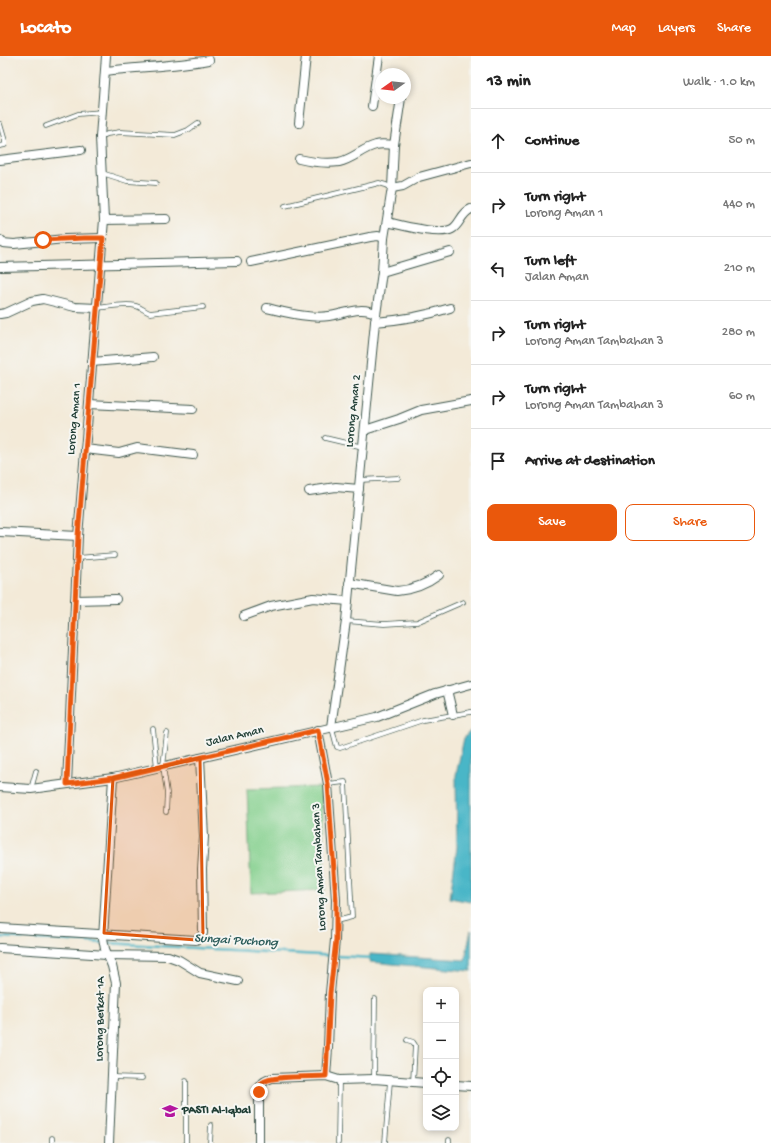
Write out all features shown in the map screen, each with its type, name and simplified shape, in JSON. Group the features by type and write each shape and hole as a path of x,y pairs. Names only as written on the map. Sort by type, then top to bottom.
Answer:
{"street":[{"name":"Lorong Aman 1","path":"67,784 78,536 104,220 100,137 106,56"},
{"path":"299,123 306,56"},
{"path":"372,106 379,56"},
{"path":"106,71 161,65 181,65 209,60"},
{"name":"Lorong Aman 2","path":"332,727 346,621 359,480 382,272 384,238 392,188 394,145 401,104"},
{"path":"299,160 322,163 339,162 375,145 394,145"},
{"path":"0,160 81,150"},
{"path":"392,188 403,186 419,177 471,163"},
{"path":"387,222 419,230 446,231 452,229 464,214 471,209"},
{"path":"104,220 166,219"},
{"path":"252,262 370,237 378,236 384,238"},
{"path":"0,240 3,243 14,244 65,239 103,238"},
{"path":"382,272 450,252"},
{"path":"0,267 237,261"},
{"path":"0,314 6,313 32,301 43,300 75,307 97,308"},
{"path":"267,308 321,317 363,309 370,311 376,318 406,319 425,316 450,308"},
{"path":"92,362 153,357"},
{"path":"365,430 421,410 469,400 471,401"},
{"path":"89,404 193,409"},
{"path":"85,449 119,453 137,448 193,455"},
{"path":"309,491 336,487 359,489"},
{"path":"0,532 78,536"},
{"path":"349,583 397,592 404,591 430,581 438,575"},
{"path":"244,616 271,606 313,598 348,602"},
{"path":"75,600 116,599"},
{"name":"Jalan Aman","path":"0,787 31,789 113,778 377,717 435,694 471,684"},
{"path":"447,690 453,715"},
{"name":"Lorong Aman Tambahan 3","path":"318,730 328,784 336,900 326,1076"},
{"path":"0,928 103,936 196,940 201,937 203,933 202,869 204,837 200,758"},
{"name":"Lorong Berkat 1A","path":"109,1143 116,983 112,966 106,952 103,936 113,778"},
{"path":"0,948 168,956 179,960 200,973 238,980"},
{"path":"259,1143 260,1086 262,1083 272,1078 326,1076 339,1080 423,1083"},
{"path":"459,1085 471,1086"}],"lane":[{"path":"46,126 78,114 102,112"},
{"path":"100,137 107,134 120,132 175,135 188,130 198,123"},
{"path":"0,124 5,141 5,145 0,146"},
{"path":"102,173 127,181 156,183"},
{"path":"284,206 379,183 392,188"},
{"path":"97,308 132,305 138,306 144,311 150,313 203,307"},
{"path":"325,438 363,447"},
{"path":"359,480 398,478"},
{"path":"77,558 115,555"},
{"path":"346,621 384,624 416,622 463,602"},
{"path":"332,727 335,743 337,747 340,748 423,720 471,712"},
{"path":"154,728 160,767 167,793 166,812"},
{"path":"160,767 168,733"},
{"path":"31,789 36,771"},
{"path":"328,784 345,782 347,803 352,917 336,921"},
{"path":"374,1080 375,999"},
{"path":"407,1040 414,1042 415,1046 413,1082"},
{"path":"112,1077 142,1078"},
{"path":"338,1143 339,1080"},
{"path":"186,1081 186,1143"},
{"path":"385,1143 390,1081"},
{"path":"210,1143 211,1125"},
{"path":"52,1138 52,1143"}],"highlighted area":[{"path":"200,758 203,933 196,940 104,933 113,778"}],"green space":[{"path":"322,787 325,890 251,893 247,789"}],"water":[{"path":"471,730 471,902 450,898 457,847 456,775 464,738"},
{"path":"471,930 471,971 370,962 370,954 465,960"}],"waterway":[{"name":"Sungai Puchong","path":"0,937 373,958"}],"place":[{"name":"PASTI Al-Iqbal","path":"170,1111"}],"route":[{"path":"43,240 103,238 78,536 67,784 113,778 318,730 328,784 336,900 336,940 330,993 326,1076 272,1078 262,1083 259,1092"}]}
